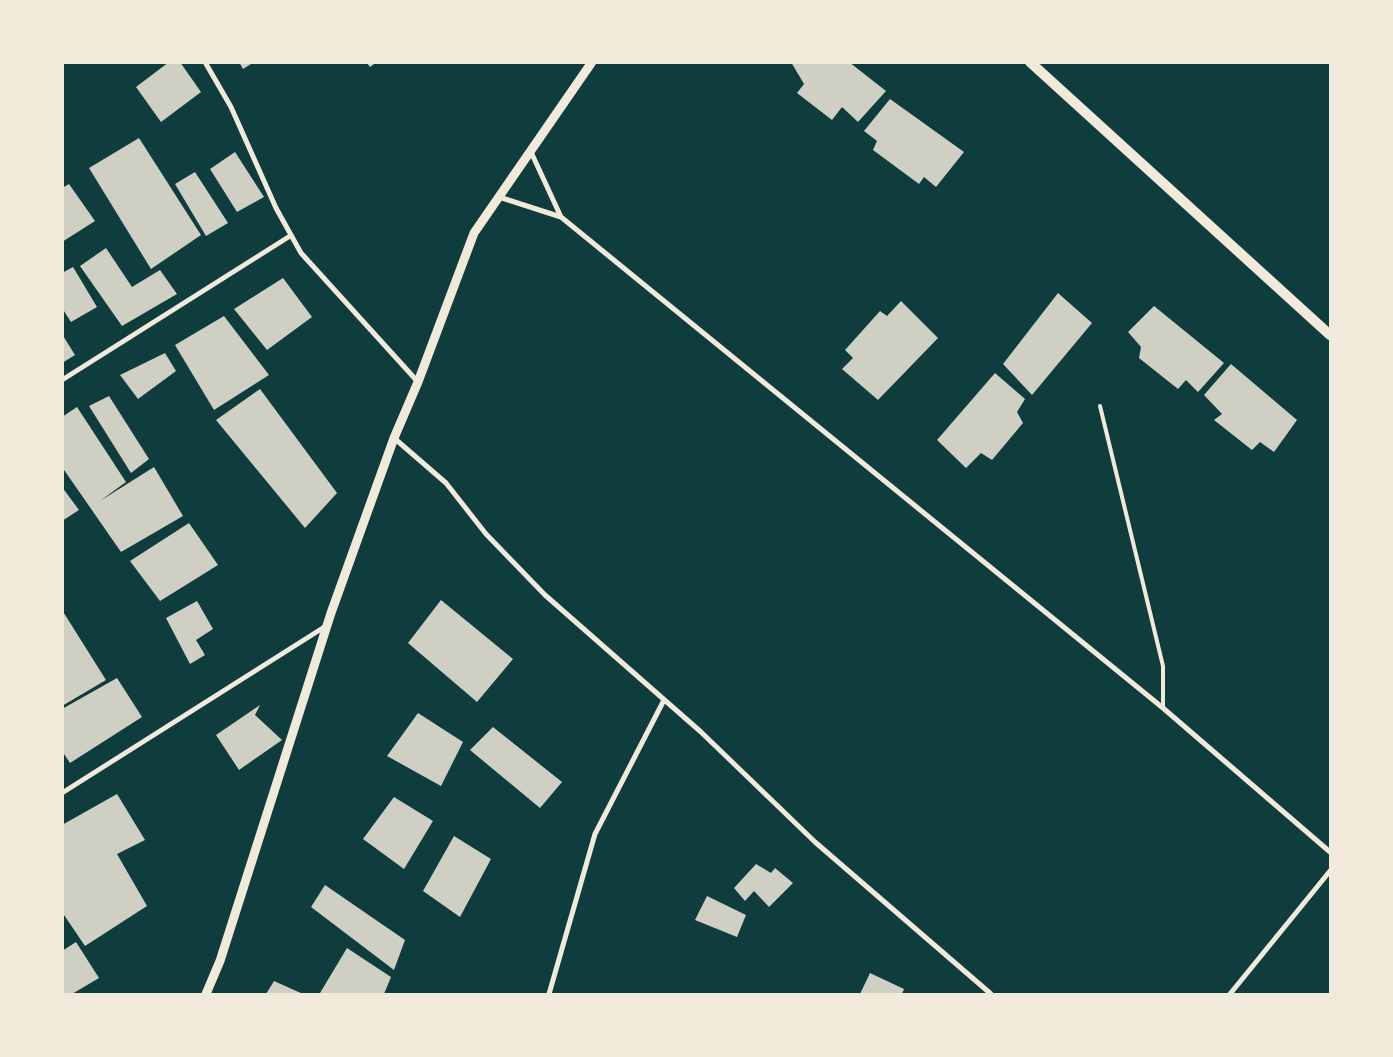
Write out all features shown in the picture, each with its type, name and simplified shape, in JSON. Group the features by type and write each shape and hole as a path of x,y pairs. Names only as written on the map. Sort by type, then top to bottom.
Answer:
{"main road":[{"path":"1030,62 1330,335"}],"street":[{"path":"205,62 231,106 290,236 301,253 418,382"},
{"path":"206,994 220,961 327,626 394,438 418,382 474,233 592,62"},
{"path":"531,152 561,217"},
{"path":"499,197 561,217 1163,708 1330,852"},
{"path":"62,380 290,236"},
{"path":"394,438 446,483 486,534 545,595 701,732 815,842 991,994"},
{"path":"62,793 327,626"},
{"path":"549,994 595,834 664,700"},
{"path":"1230,994 1330,871"}],"lane":[{"path":"1100,406 1163,666 1163,708"}],"building":[{"path":"169,62 180,62 201,92 161,122 136,87"},
{"path":"239,62 254,62 243,69"},
{"path":"366,62 377,62 370,67"},
{"path":"791,62 849,62 886,91 858,122 842,107 832,120 797,93 804,84"},
{"path":"890,99 964,152 936,187 924,177 919,184 873,150 877,141 864,131"},
{"path":"139,138 201,235 151,269 89,168"},
{"path":"235,152 264,197 237,212 210,169"},
{"path":"195,172 228,223 206,236 175,184"},
{"path":"69,184 95,221 62,242 62,188"},
{"path":"106,248 132,287 160,270 177,294 122,326 80,266"},
{"path":"73,267 97,307 71,322 62,308 62,273"},
{"path":"283,278 312,317 267,350 234,309"},
{"path":"1058,293 1092,323 1032,395 1003,364"},
{"path":"901,301 938,338 878,400 842,369 853,358 845,350 880,311 887,316"},
{"path":"1154,306 1224,363 1198,392 1186,380 1178,389 1139,358 1141,347 1128,332"},
{"path":"224,316 269,375 214,410 175,345"},
{"path":"62,334 75,355 62,363"},
{"path":"165,353 176,371 138,399 120,375"},
{"path":"1231,364 1297,420 1274,452 1260,442 1252,450 1214,420 1222,414 1204,395"},
{"path":"995,373 1025,399 1017,412 1023,423 992,460 981,453 966,468 937,440"},
{"path":"260,389 337,493 305,528 216,420"},
{"path":"109,396 149,459 131,473 89,406"},
{"path":"77,407 126,482 100,501 154,467 183,516 121,552 62,467 62,417"},
{"path":"62,487 79,510 62,521"},
{"path":"189,523 218,565 160,601 130,561"},
{"path":"441,600 513,659 477,702 408,643"},
{"path":"197,601 213,629 196,640 205,655 190,664 166,618"},
{"path":"62,610 106,680 62,706"},
{"path":"117,678 142,717 70,763 62,751 62,709"},
{"path":"260,705 255,715 282,740 239,770 216,735"},
{"path":"418,713 463,742 441,786 387,756"},
{"path":"493,727 562,782 540,808 470,750"},
{"path":"117,794 145,840 117,854 147,906 85,946 62,912 62,825"},
{"path":"394,797 433,821 404,869 363,839"},
{"path":"454,836 491,859 460,917 423,891"},
{"path":"756,864 771,873 775,868 793,883 769,907 754,891 745,901 734,888"},
{"path":"325,885 405,940 394,970 311,907"},
{"path":"707,896 746,915 737,937 695,920"},
{"path":"76,942 99,978 72,994 62,994 62,951"},
{"path":"347,948 391,977 384,994 320,993"},
{"path":"870,973 904,989 902,994 860,994"},
{"path":"274,981 303,994 266,994"}]}
